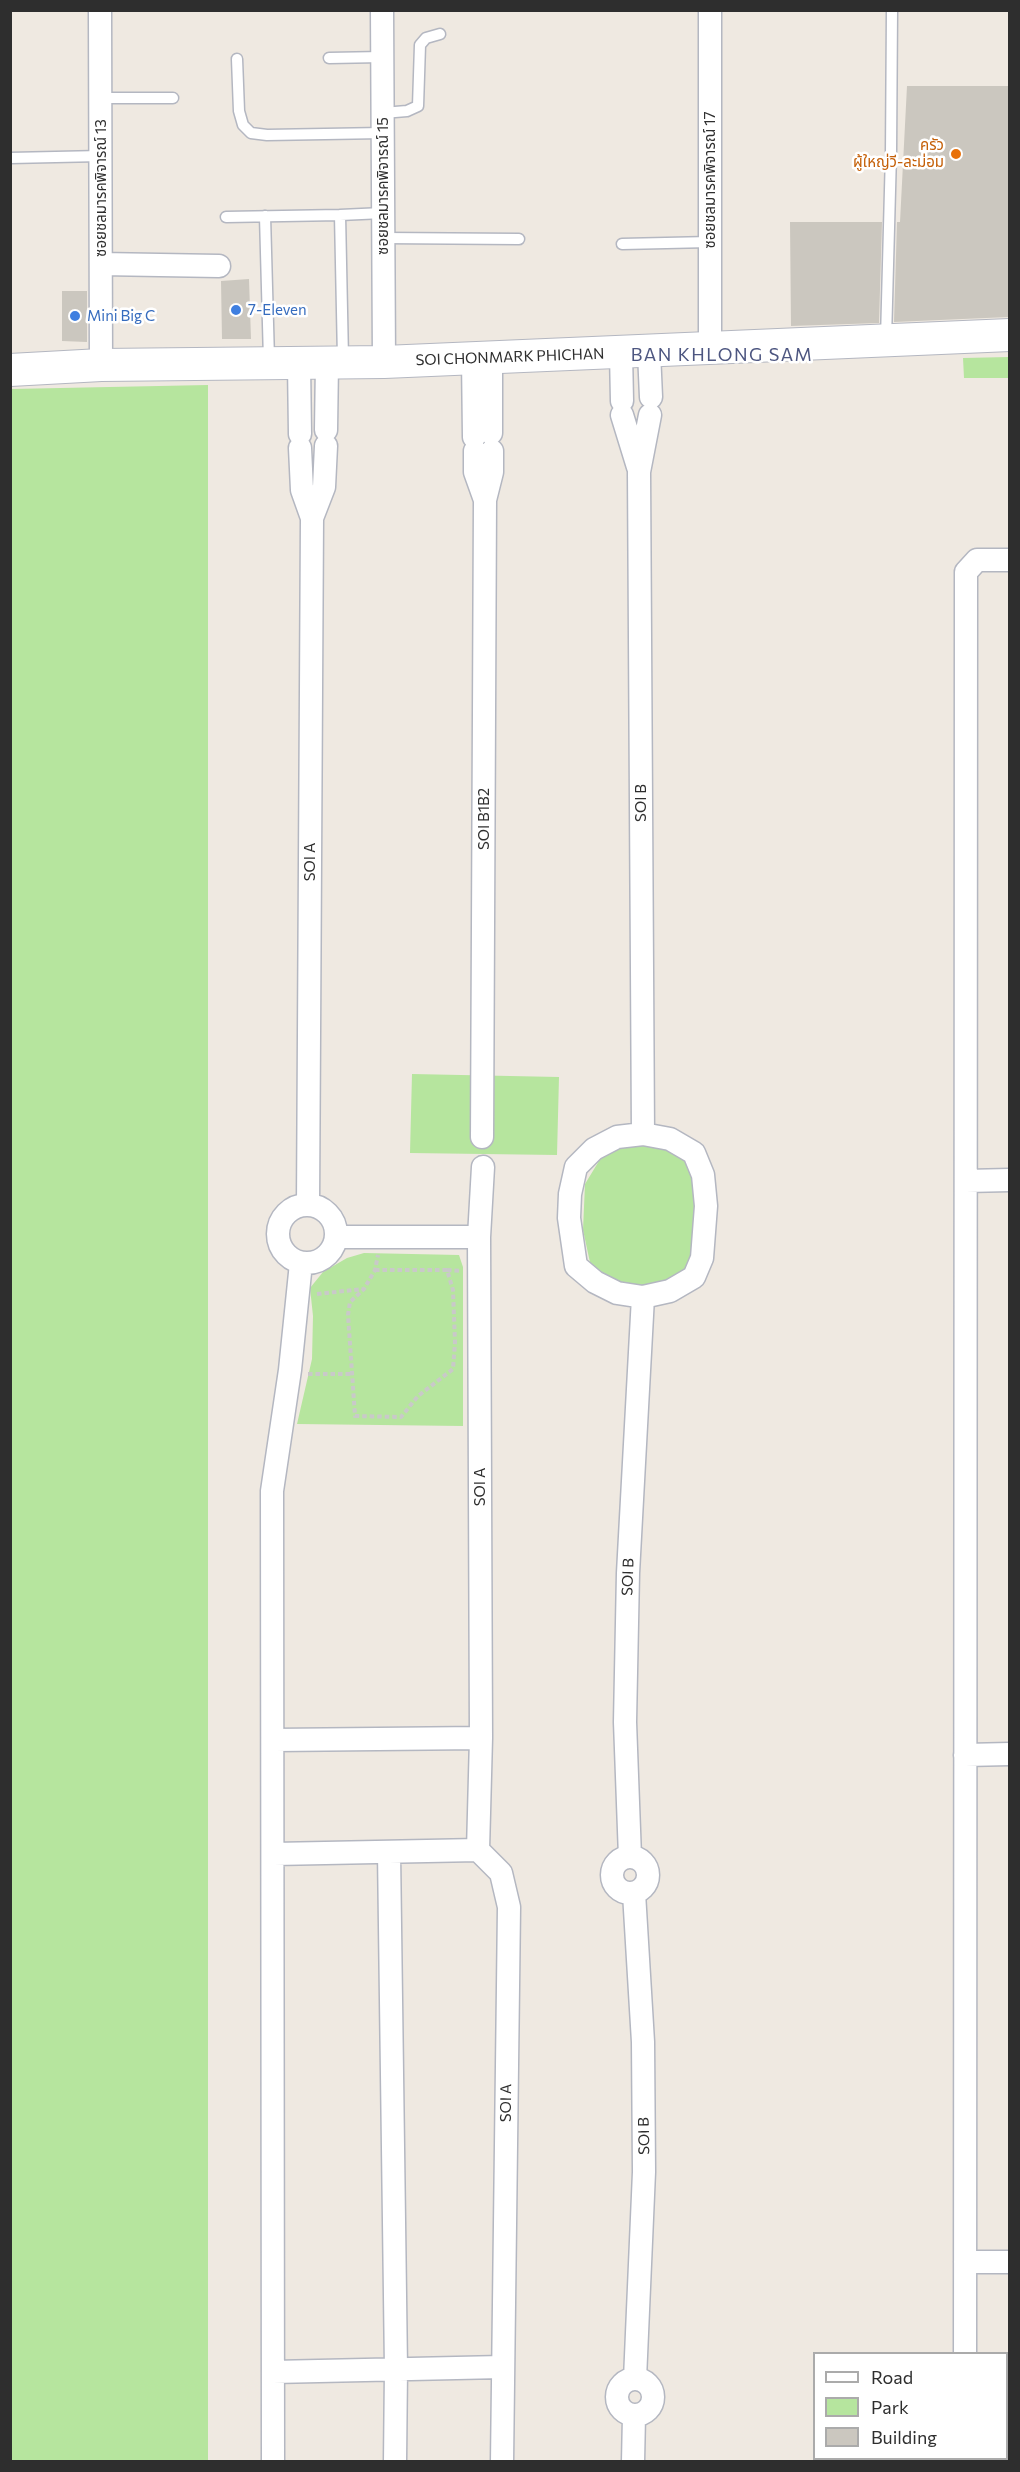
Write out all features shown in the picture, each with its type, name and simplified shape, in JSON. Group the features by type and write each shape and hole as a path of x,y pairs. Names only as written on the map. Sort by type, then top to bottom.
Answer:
{"street":[{"name":"ซอยชลมารคพิจารณ์ 13","path":"100,10 102,365"},
{"name":"ซอยชลมารคพิจารณ์ 15","path":"382,10 384,362"},
{"name":"ซอยชลมารคพิจารณ์ 17","path":"710,10 710,350"},
{"path":"101,264 219,266"},
{"name":"SOI CHONMARK PHICHAN","path":"10,370 102,365 384,362 710,350 1010,335"},
{"name":"SOI B","path":"635,353 650,406 639,472 643,1134"},
{"name":"SOI B","path":"635,353 622,408 639,472"},
{"name":"SOI B1B2","path":"482,358 483,443 492,472 485,500 482,1137"},
{"name":"SOI A","path":"310,363 326,438 324,487 312,519"},
{"name":"SOI A","path":"308,1205 312,519 302,490 300,441 310,363"},
{"path":"965,2352 966,572 977,560 1010,560"},
{"path":"643,1134 670,1139 694,1153 703,1175 706,1206 702,1258 694,1277 670,1291 643,1297 617,1293 595,1282 576,1266 569,1218 570,1194 576,1167 594,1149 617,1137 643,1134"},
{"name":"SOI A","path":"483,1167 479,1237 481,1738 478,1850 501,1873 509,1907 502,2462"},
{"path":"966,1181 1010,1180"},
{"path":"308,1205 317,1207 332,1218 336,1237 333,1246 320,1261 311,1264 292,1260 284,1254 279,1245 278,1226 289,1210 308,1205"},
{"path":"336,1237 479,1237"},
{"path":"273,2462 272,1491 289,1374 301,1263"},
{"name":"SOI B","path":"633,2462 634,2416 645,2413 653,2398 650,2387 635,2379 644,2172 643,2042 634,1893 644,1887 648,1876 645,1865 630,1857 625,1722 628,1573 643,1297"},
{"path":"274,1740 481,1738"},
{"path":"965,1755 1010,1754"},
{"path":"274,1854 478,1850"},
{"path":"389,1852 396,2369 395,2462"},
{"path":"965,2262 1010,2262"},
{"path":"273,2372 502,2367"}],"lane":[{"path":"886,342 892,10"},
{"path":"237,59 239,111 243,125 251,133 267,135 383,123 418,106 420,45 426,38 440,34"},
{"path":"329,58 382,57"},
{"path":"100,98 173,98"},
{"path":"10,159 101,156"},
{"path":"226,217 383,213"},
{"path":"310,363 340,215"},
{"path":"265,216 310,363"},
{"path":"383,238 519,239"},
{"path":"622,244 710,242"}],"path":[{"path":"375,1270 447,1270 453,1290 456,1343 453,1369 418,1396 401,1416 355,1416 348,1315 350,1302 364,1289 375,1270 382,1237"},
{"path":"298,1296 364,1289"},
{"path":"289,1374 353,1374"}],"green space":[{"path":"1009,357 1009,378 964,378 963,358"},
{"path":"208,385 208,2461 11,2461 11,389"},
{"path":"412,1074 559,1077 557,1155 410,1153"},
{"path":"634,1138 691,1158 697,1229 691,1265 683,1277 640,1293 591,1267 583,1230 585,1184 599,1161 612,1149"},
{"path":"364,1253 459,1255 463,1267 463,1426 297,1424 312,1359 313,1316 310,1288 323,1272 347,1258"}],"building":[{"name":"ครัว ผู้ใหญ่วี-ละม่อม","path":"907,86 1010,86 1009,317 894,322 897,222 900,222"},
{"path":"790,222 882,222 879,323 791,326"},
{"name":"7-Eleven","path":"249,279 251,339 222,339 221,281"},
{"name":"Mini Big C","path":"62,291 87,291 87,342 62,341"}],"place":[{"name":"ครัว ผู้ใหญ่วี-ละม่อม","path":"956,154"},
{"name":"7-Eleven","path":"236,310"},
{"name":"Mini Big C","path":"75,316"}],"district":[{"name":"BAN KHLONG SAM","path":"722,355"}]}
